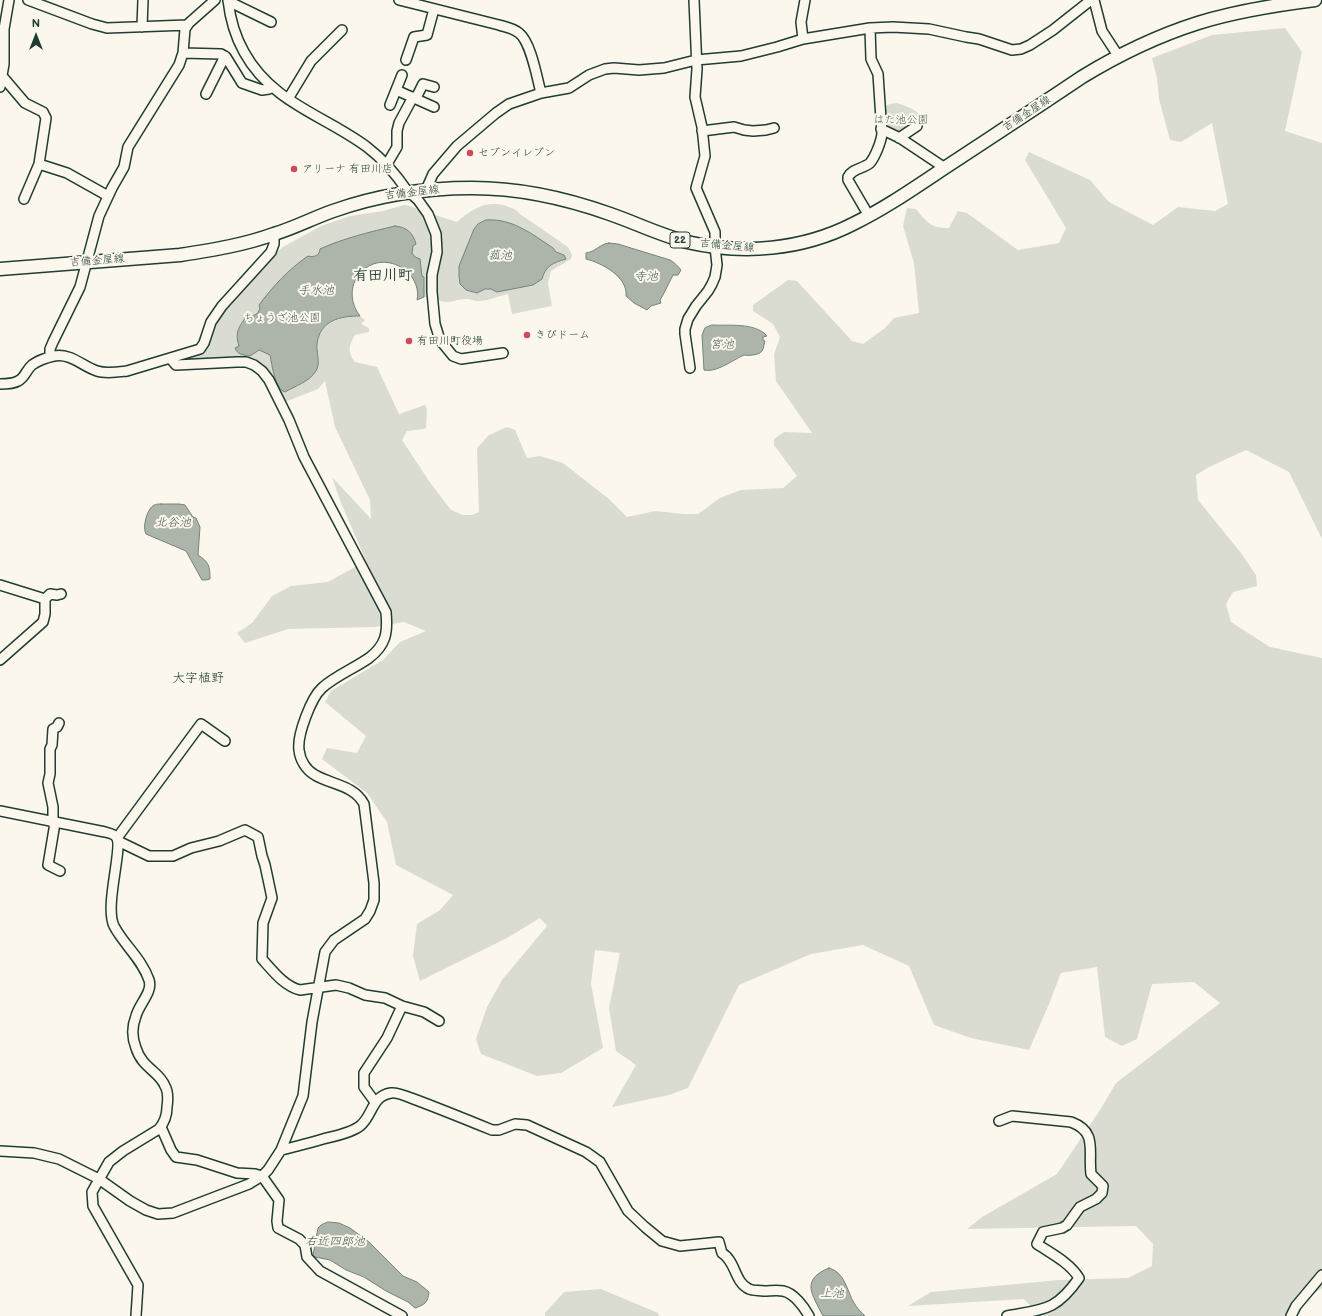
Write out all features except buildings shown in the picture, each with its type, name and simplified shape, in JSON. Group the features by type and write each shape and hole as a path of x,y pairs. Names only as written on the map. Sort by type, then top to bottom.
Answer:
{"main road":[{"name":"吉備金屋線","path":"0,269 180,255 224,248 274,234 360,202 409,192 474,188 518,191 544,195 592,208 677,239 714,247 757,249 799,244 839,231 869,216 1082,77 1119,56 1158,38 1198,23 1257,9 1315,0"}],"street":[{"path":"0,87 2,76 4,29 9,0"},
{"path":"28,0 92,24 107,28 142,28 187,25"},
{"path":"142,28 143,0"},
{"path":"50,357 50,349 53,342 80,287 97,223 108,196 124,167 128,147 179,65 183,53 184,32 187,25 216,0"},
{"path":"228,0 271,22"},
{"path":"228,0 234,28 242,48 255,69 272,87 288,99 374,152 394,172 428,214 436,234 437,252 432,275 435,324 440,340 452,356 460,359 503,353"},
{"path":"399,0 499,25 519,33 524,38 528,47 541,94"},
{"path":"690,368 685,329 688,319 708,291 715,277 717,265 714,247 714,232 696,188 705,156 702,131 695,97 696,60 694,0"},
{"path":"803,39 801,22 805,0"},
{"path":"426,190 433,174 457,146 509,104 541,94 569,88 605,68 639,70 674,66 696,60 723,59 777,47 803,39 870,28 893,27 930,29 979,39 1012,50 1021,49 1053,30 1092,0 1102,30 1119,56"},
{"path":"406,60 414,36 427,35 434,9"},
{"path":"869,216 848,180 848,177 854,171 869,163 881,142 878,74 871,59 870,28"},
{"path":"288,99 311,61 342,30"},
{"path":"183,53 222,54 225,56 242,83 262,90 270,89 272,87"},
{"path":"206,94 225,56"},
{"path":"390,105 402,75"},
{"path":"2,76 25,103 43,112 46,118 39,164 24,199"},
{"path":"387,164 397,147 397,131 399,122 423,84 434,87"},
{"path":"396,90 434,107"},
{"path":"899,138 917,126"},
{"path":"702,131 734,127 753,131 774,128"},
{"path":"881,129 899,138 944,168"},
{"path":"39,164 68,173 108,196"},
{"path":"0,384 18,381 24,376 32,365 50,357 60,355 69,356 91,369 104,372 127,370 196,350 203,346 211,322 222,306 271,252 274,244 274,234"},
{"path":"0,1151 23,1152 47,1156 71,1164 99,1178 130,1201 146,1210 162,1214 173,1212 207,1200 249,1184 262,1176 273,1165 282,1150 303,1096 306,1060 325,952 334,940 365,919 374,900 374,883 364,804 358,795 352,791 314,775 309,771 300,755 299,741 307,713 318,692 327,684 370,658 382,644 386,634 386,612 304,457 289,420 269,380 262,371 254,365 246,362 176,365 170,358"},
{"path":"0,586 45,599"},
{"path":"0,660 43,622 45,614 45,599 50,594 61,594"},
{"path":"59,724 52,731 52,745 50,754 50,774 48,783 53,806 54,823 48,864 60,871"},
{"path":"136,1316 138,1285 93,1206 92,1192 109,1162 114,1157 157,1131 161,1127 168,1101 166,1086 141,1060 135,1047 133,1037 136,1014 149,990 149,980 140,963 119,935 111,917 119,848 118,840 201,724 225,741"},
{"path":"0,813 105,832 149,856 173,856 191,848 219,841 246,830 258,837 265,865 272,898 263,923 262,959 277,976 295,989 300,990 336,985 341,986 365,995 385,998 402,1006 424,1012 439,1021"},
{"path":"375,1102 364,1086 364,1073 387,1038 402,1006"},
{"path":"282,1150 358,1128 369,1116 375,1102 390,1093 398,1094 425,1103 492,1130 499,1130 515,1124 527,1125 586,1152 600,1162 628,1211 644,1227 662,1241 680,1246 719,1242 722,1253 727,1256 733,1265 738,1279 743,1285 750,1290 784,1291 796,1298 809,1316"},
{"path":"999,1121 1012,1116 1071,1122 1080,1125 1087,1132 1090,1140 1091,1174 1103,1186 1102,1193 1096,1199 1080,1207 1067,1225 1062,1228 1042,1232 1039,1239 1038,1244 1076,1273 1079,1278 1071,1289 1058,1302 1050,1307 1034,1312 1007,1316"},
{"path":"161,1127 171,1150 176,1157 197,1160 237,1172 262,1176 279,1200 277,1221 278,1228 299,1239 305,1245 307,1257 312,1264 326,1274 402,1316"},
{"path":"1291,1316 1296,1306 1322,1275"}],"green space":[{"name":"ちょうざ池公園","path":"1285,28 1302,52 1285,131 1322,143 1322,539 1289,472 1246,450 1209,467 1196,475 1198,500 1241,553 1256,575 1257,586 1233,592 1226,604 1231,622 1270,647 1322,658 1322,1288 1285,1316 1040,1316 1024,1299 908,1306 931,1292 1059,1280 1128,1278 1152,1266 1153,1244 1136,1226 967,1229 982,1217 1057,1174 1100,1110 1116,1083 1220,1003 1194,982 1152,984 1137,1039 1122,1046 1105,1037 1097,967 1061,973 1029,1050 971,1038 934,1025 909,966 863,945 811,954 739,985 688,1088 669,1095 612,1107 636,1065 616,1051 609,1008 620,953 595,950 591,984 603,1048 561,1073 537,1076 481,1054 476,1039 487,1007 502,980 547,926 540,918 507,938 420,981 413,956 417,924 440,910 453,895 396,865 387,822 367,793 322,759 327,748 357,753 366,736 325,702 331,691 383,660 400,642 426,631 404,622 375,627 288,629 245,643 237,633 252,623 272,596 291,586 328,582 366,561 341,503 332,477 371,519 370,500 335,427 325,381 318,389 285,402 258,362 185,361 184,357 199,353 216,320 272,256 283,247 321,226 350,216 383,211 404,205 415,208 422,216 435,215 457,222 468,213 486,205 499,204 506,206 512,208 568,247 572,255 571,259 551,271 548,283 552,306 512,314 508,294 478,301 463,299 443,302 436,298 424,297 417,300 415,283 408,272 397,265 384,263 372,265 361,272 354,283 352,297 353,304 357,313 365,320 361,324 369,328 369,332 355,335 351,342 350,348 352,358 355,362 377,367 399,414 425,405 427,409 426,428 407,431 402,440 429,481 451,510 463,515 472,515 479,512 477,448 489,435 507,427 515,430 527,458 540,456 563,463 609,499 627,517 655,511 698,514 720,498 741,490 783,488 797,476 774,445 774,439 784,432 812,433 776,381 774,354 780,337 773,324 753,311 753,305 788,280 797,281 852,341 863,344 885,328 894,318 919,313 914,263 903,226 907,208 916,209 930,224 943,228 949,228 958,211 967,213 1018,250 1059,243 1066,228 1025,160 1029,152 1090,180 1109,202 1153,225 1178,207 1215,211 1228,204 1212,123 1181,142 1170,140 1159,99 1157,78 1152,58 1212,35"},
{"name":"はた池公園","path":"896,103 914,110 919,116 920,127 903,138 886,128 883,107"},
{"path":"601,1289 658,1313 659,1316 545,1316 545,1313 564,1292"}],"water":[{"name":"菰池","path":"486,220 495,220 513,224 537,237 553,248 556,252 564,255 566,259 551,265 542,279 533,285 497,292 491,289 485,289 477,293 466,290 460,284 459,266 474,229 478,224"},
{"name":"手水池","path":"395,226 409,231 415,240 416,244 413,246 412,253 415,257 420,259 422,276 424,277 424,297 417,300 418,294 413,279 404,269 399,266 386,262 379,262 366,268 360,273 356,280 352,294 353,302 360,316 345,317 332,321 322,330 317,344 318,361 316,371 306,381 285,392 276,382 270,355 259,350 250,356 247,356 236,350 235,348 239,346 237,336 239,329 248,314 253,316 258,313 260,308 259,305 270,291 301,261 308,256 316,256 320,249 338,242"},
{"name":"寺池","path":"609,243 618,244 670,260 679,267 681,270 678,275 673,275 660,300 661,303 651,306 647,310 634,303 626,296 626,289 623,283 613,272 606,267 586,259 586,253"},
{"name":"宮池","path":"712,325 749,327 762,332 767,336 763,337 763,340 765,341 762,351 755,355 744,355 714,370 704,370 702,335 705,328"},
{"name":"北谷池","path":"157,504 185,505 193,517 196,518 200,527 198,555 205,560 208,565 210,579 202,580 186,551 146,534 145,523 147,514 151,507"},
{"name":"右近四郎池","path":"328,1222 339,1223 350,1228 369,1242 403,1276 417,1282 429,1292 428,1299 425,1303 415,1308 408,1302 386,1291 364,1277 346,1270 330,1260 315,1257 313,1255 318,1228"},
{"name":"上池","path":"829,1268 839,1273 845,1282 854,1303 865,1316 823,1316 812,1294 811,1283 814,1277"}],"place":[{"name":"セブンイレブン","path":"470,153"},
{"name":"アリーナ 有田川店","path":"294,169"},
{"name":"きびドーム","path":"527,335"},
{"name":"有田川町役場","path":"409,341"}],"district":[{"name":"有田川町","path":"383,276"},
{"name":"大字植野","path":"198,679"}]}
